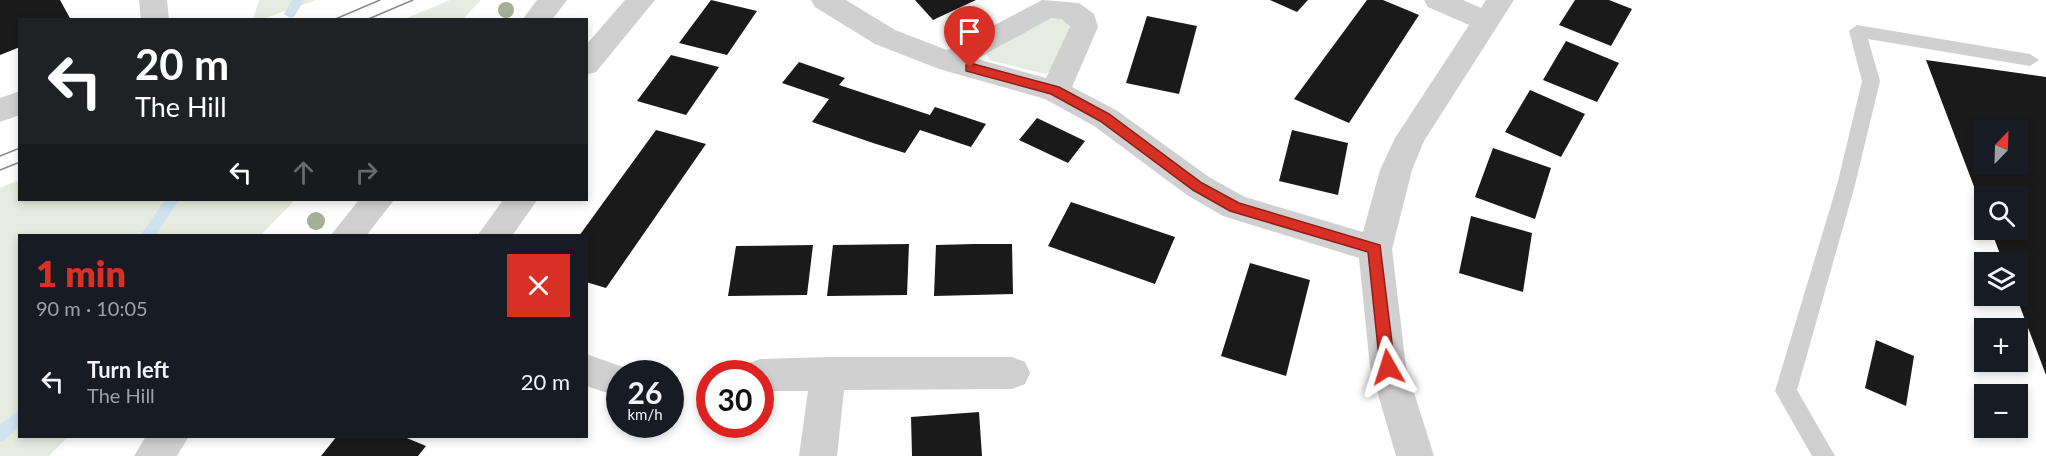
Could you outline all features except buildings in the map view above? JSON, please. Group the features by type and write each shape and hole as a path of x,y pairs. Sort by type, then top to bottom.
{"street":[{"path":"153,0 155,18"},
{"path":"538,18 553,0"},
{"path":"588,62 641,0"},
{"path":"825,0 885,37 949,62 1055,90 1105,118 1198,186 1235,207 1375,249"},
{"path":"1415,456 1388,367 1375,249 1396,170 1410,138 1493,10 1438,0"},
{"path":"949,62 1047,8 1061,8 1084,21 1084,27 1055,90"},
{"path":"0,111 18,103"},
{"path":"348,234 377,201"},
{"path":"495,234 520,201"},
{"path":"818,456 828,373"},
{"path":"774,375 1012,373"},
{"path":"153,456 168,438"}],"lane":[{"path":"1824,456 1786,391 1846,185 1871,81 1857,31 2031,60"}],"shaded area":[{"path":"259,0 316,0 266,18 253,18"},
{"path":"450,0 481,0 464,18 406,18"},
{"path":"1056,17 1064,19 1071,31 1051,70 1046,74 989,60 987,54 1048,19"},
{"path":"18,180 18,201 294,201 262,234 18,234 18,438 67,438 49,456 0,456 0,188"}],"waterway":[{"path":"290,14 298,0"},
{"path":"148,234 171,201"},
{"path":"0,435 18,418"}],"tram line":[{"path":"338,18 380,0"},
{"path":"371,18 413,0"},
{"path":"0,156 18,149"},
{"path":"0,170 18,163"}],"route":[{"path":"970,68 1055,90 1105,118 1198,186 1235,207 1375,249 1388,367"}]}
